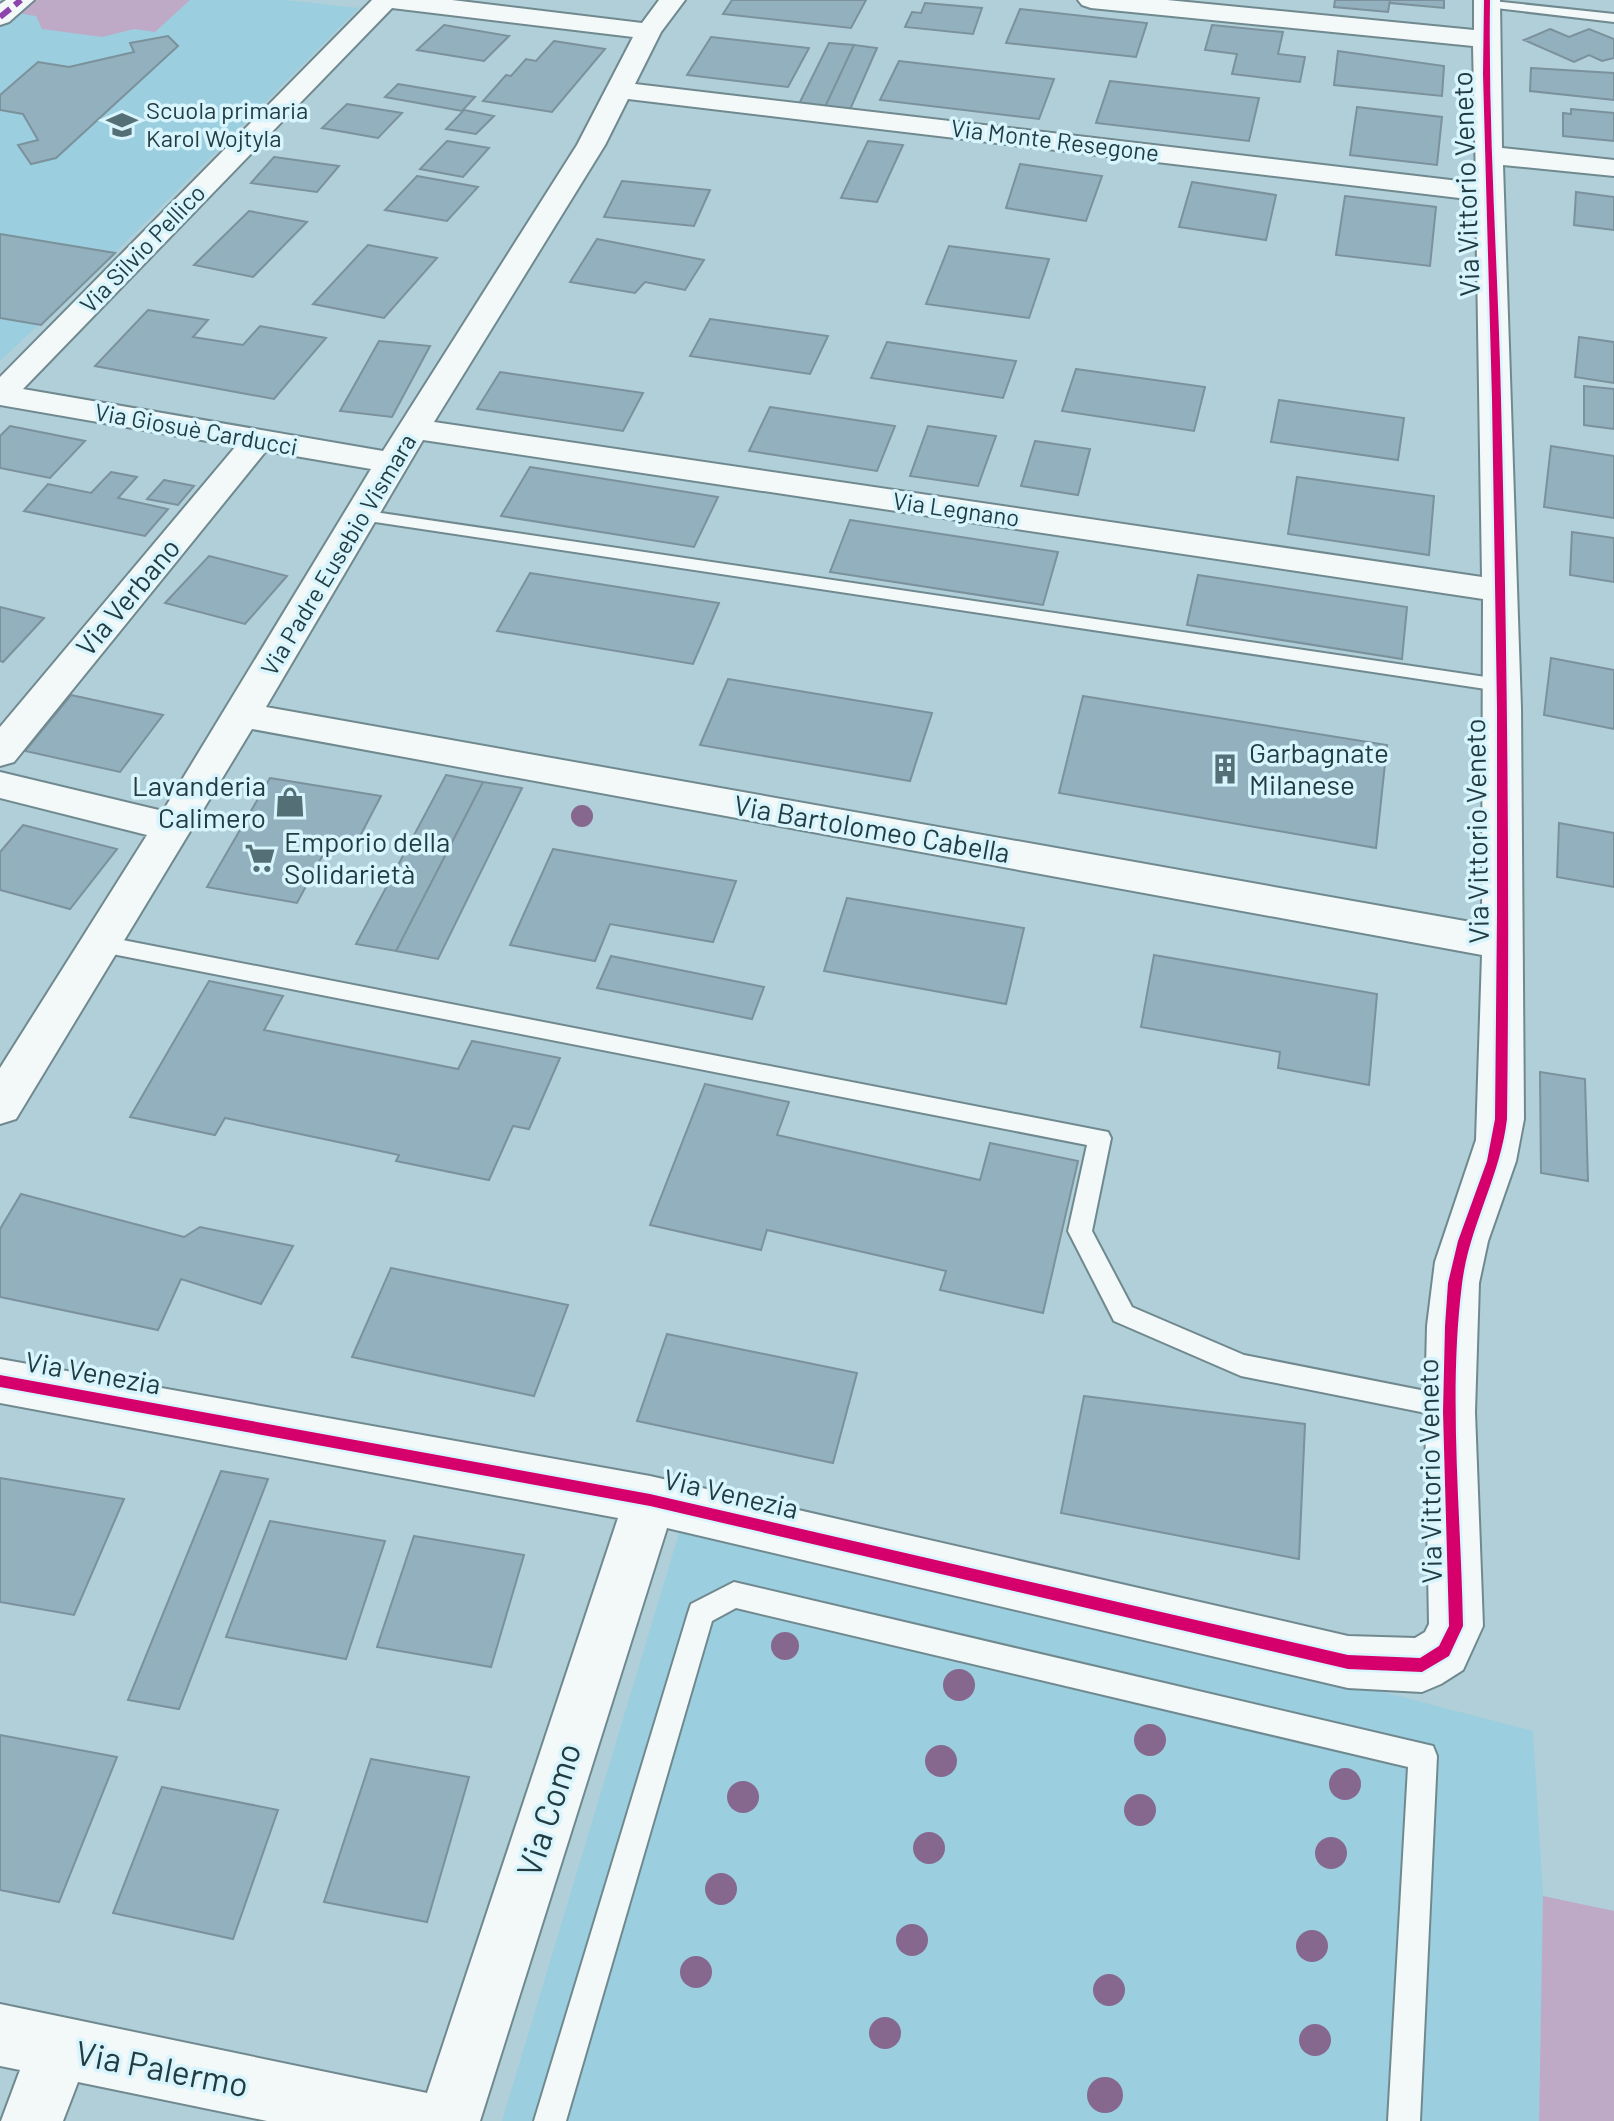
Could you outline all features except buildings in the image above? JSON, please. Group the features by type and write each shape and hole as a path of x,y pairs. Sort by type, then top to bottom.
{"street":[{"path":"0,17 21,0"},
{"path":"387,0 649,31"},
{"name":"Via Silvio Pellico","path":"0,395 387,0"},
{"name":"Via Padre Eusebio Vismara","path":"0,1106 242,715 392,463 591,145 649,31 672,0"},
{"path":"1091,0 1486,14"},
{"name":"Via Vittorio Veneto","path":"1444,1651 1456,1626 1451,1407 1455,1282 1464,1243 1499,1146 1503,943 1486,14"},
{"name":"Via Monte Resegone","path":"619,90 1490,174 1614,168"},
{"name":"Via Giosuè Carducci","path":"0,395 392,463"},
{"name":"Via Legnano","path":"415,429 1498,590"},
{"name":"Via Verbano","path":"0,753 257,441"},
{"name":"Via Bartolomeo Cabella","path":"242,715 1503,943"},
{"path":"0,785 173,827"},
{"name":"Via Venezia","path":"0,1381 650,1500 1348,1662 1422,1665 1444,1651"},
{"name":"Via Como","path":"449,2121 650,1500"},
{"name":"Via Palermo","path":"0,2035 419,2121"},
{"path":"32,2121 59,2049"}],"lane":[{"path":"1486,14 1614,18"},
{"path":"361,515 1499,685"},
{"path":"102,944 1100,1138 1080,1231 1123,1314 1241,1365 1451,1407"},
{"path":"550,2121 701,1613 734,1595 1423,1756 1404,2121"}],"shaded area":[{"name":"Scuola primaria Karol Wojtyla","path":"21,0 286,0 359,8 115,253 0,361 0,17"},
{"path":"33,0 190,0 155,32 134,29 102,37 42,29 36,16 17,13"},
{"path":"686,1510 1533,1731 1543,1896 1539,2121 502,2121"},
{"path":"1543,1896 1614,1911 1614,2121 1539,2121"}],"marked path":[{"path":"0,17 21,0"}],"cycle path":[{"path":"0,1381 650,1500 1348,1662 1422,1665 1444,1651 1456,1626 1450,1412 1455,1283 1465,1241 1494,1161 1501,1119 1502,708 1487,0"}],"place":[{"name":"Scuola primaria Karol Wojtyla","path":"122,125"},
{"name":"Garbagnate Milanese","path":"1225,769"},
{"name":"Lavanderia Calimero","path":"290,802"},
{"name":"Emporio della Solidarietà","path":"260,858"}]}
